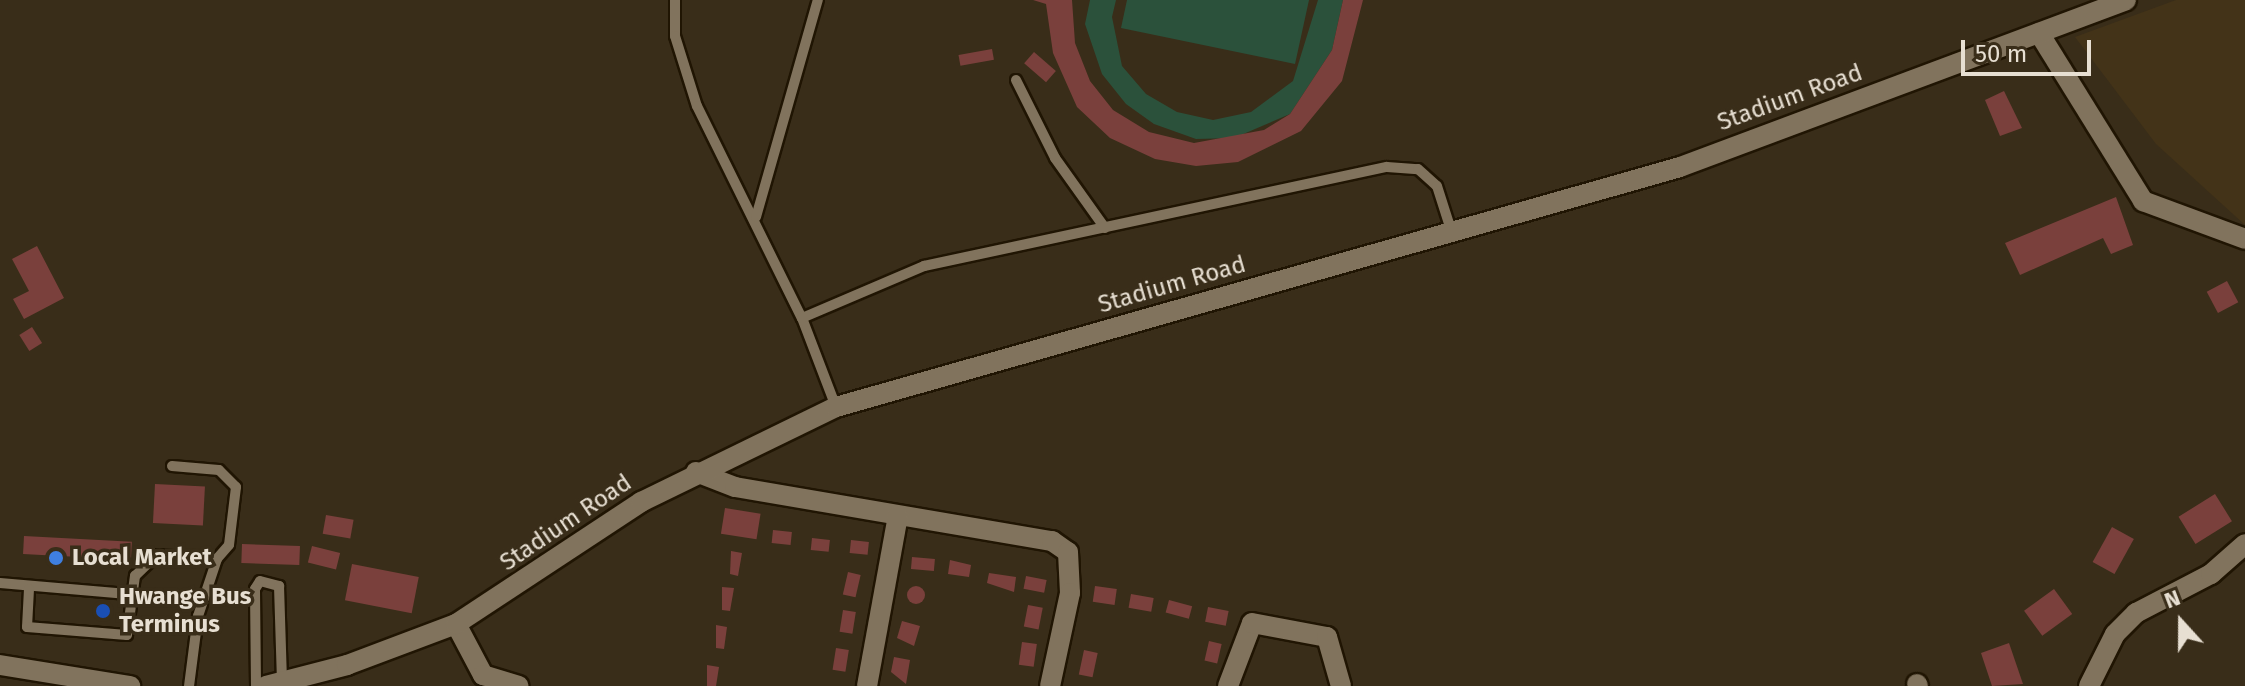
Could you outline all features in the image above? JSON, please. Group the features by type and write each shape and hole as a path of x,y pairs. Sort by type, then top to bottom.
{"street":[{"name":"Stadium Road","path":"274,685 456,624 696,472 836,407 1680,167 2126,0"},
{"path":"2039,33 2143,201 2245,239"},
{"path":"696,472 735,487 1052,541 1068,552 1070,593 1050,686"},
{"path":"867,686 898,516"},
{"path":"2089,686 2115,634 2136,613 2211,574 2245,544"},
{"path":"1228,686 1252,623 1327,637 1341,686"},
{"path":"456,624 481,681 518,686"},
{"path":"0,665 130,686"}],"lane":[{"path":"675,0 675,36 697,106 756,217 802,318 836,407"},
{"path":"756,217 818,0"},
{"path":"1016,80 1055,158 1105,228"},
{"path":"802,318 924,266 1387,167 1418,169 1437,186 1452,233"},
{"path":"172,466 219,470 236,487 229,545 217,559 198,616 189,686"},
{"path":"29,589 27,627 127,635 128,594 135,576 157,555 217,559"},
{"path":"256,686 255,589 260,581 279,586 274,685"},
{"path":"0,583 29,589 128,594"}],"shaded area":[{"path":"2176,0 2245,0 2245,225 2156,144 2075,37"}],"green space":[{"path":"1090,0 1116,0 1112,17 1122,66 1146,94 1177,112 1213,120 1251,112 1293,81 1318,0 1343,0 1332,50 1290,114 1234,138 1196,139 1154,124 1126,104 1102,74 1085,24"},
{"path":"1127,0 1309,0 1295,64 1121,28"}],"building":[{"path":"1033,0 1072,0 1075,43 1090,81 1113,110 1149,132 1194,143 1264,130 1290,114 1332,50 1343,0 1363,0 1342,81 1301,131 1238,162 1196,166 1155,159 1110,138 1077,107 1053,53 1046,4"},
{"path":"992,49 994,60 960,66 959,55"},
{"path":"1034,52 1056,71 1046,82 1024,63"},
{"path":"2004,91 2022,128 2000,136 1985,100"},
{"path":"2116,197 2133,245 2111,254 2103,238 2020,275 2005,243"},
{"path":"37,246 64,298 24,319 13,299 29,291 12,259"},
{"path":"2227,281 2238,302 2218,313 2207,292"},
{"path":"32,327 42,343 29,351 19,335"},
{"path":"155,484 205,487 203,526 153,523"},
{"path":"2215,494 2232,521 2195,544 2179,517"},
{"path":"725,508 761,514 756,539 721,534"},
{"path":"326,515 354,520 350,539 323,534"},
{"path":"2112,527 2134,539 2114,574 2093,562"},
{"path":"773,530 792,532 791,545 772,543"},
{"path":"24,536 132,542 131,560 23,554"},
{"path":"812,538 830,540 829,552 811,550"},
{"path":"851,540 869,542 868,555 850,553"},
{"path":"242,544 300,546 299,565 241,563"},
{"path":"312,546 340,553 336,570 308,562"},
{"path":"731,551 742,553 738,576 730,574"},
{"path":"912,557 935,559 934,571 911,569"},
{"path":"950,560 971,565 969,577 948,574"},
{"path":"352,564 419,577 412,613 345,600"},
{"path":"848,572 861,575 855,597 843,594"},
{"path":"989,573 1016,577 1014,592 987,583"},
{"path":"1026,576 1047,580 1044,593 1024,589"},
{"path":"916,586 925,595 916,604 907,595"},
{"path":"1095,586 1117,589 1115,605 1093,602"},
{"path":"722,587 734,588 730,611 722,610"},
{"path":"2054,589 2072,614 2042,636 2024,611"},
{"path":"1131,594 1154,598 1151,612 1129,608"},
{"path":"1169,600 1192,606 1189,619 1166,613"},
{"path":"1028,605 1043,608 1039,629 1024,627"},
{"path":"1208,607 1229,611 1226,626 1205,622"},
{"path":"843,610 856,612 852,634 840,632"},
{"path":"902,621 920,626 914,646 897,638"},
{"path":"716,625 727,627 724,649 716,648"},
{"path":"1209,641 1222,644 1217,663 1205,660"},
{"path":"1022,642 1037,644 1034,667 1019,665"},
{"path":"2009,643 2023,684 1992,686 1981,653"},
{"path":"836,648 849,650 845,672 833,670"},
{"path":"1084,650 1098,653 1092,677 1079,674"},
{"path":"894,657 910,660 906,684 891,672"},
{"path":"707,665 719,667 716,686 707,686"}],"place":[{"name":"Local Market","path":"56,558"},
{"name":"Hwange Bus Terminus","path":"103,611"}]}
